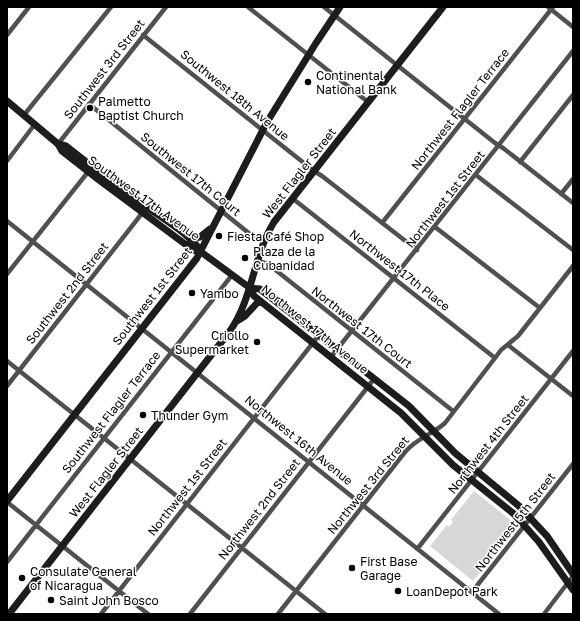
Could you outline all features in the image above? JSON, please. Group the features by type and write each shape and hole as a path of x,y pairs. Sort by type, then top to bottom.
{"main road":[{"name":"Southwest 1st Street","path":"7,501 201,252 262,130 308,55 340,7"},
{"name":"West Flagler Street","path":"9,614 237,321 246,303 257,260 274,222 443,7"},
{"name":"Southwest 17th Avenue","path":"7,101 58,144 62,151 88,172 190,239 197,244 201,252"},
{"name":"Southwest 17th Avenue","path":"58,144 66,146 193,250 201,252 250,288"},
{"path":"88,172 91,170 97,171"},
{"path":"190,239 200,237 213,226"},
{"name":"Northwest 17th Avenue","path":"250,288 254,296 261,302 406,417 442,455 503,505 539,542 571,587"},
{"name":"Northwest 17th Avenue","path":"250,288 260,289 409,406 455,453 532,517 547,536 573,575"},
{"path":"237,321 245,316 255,304 261,302"}],"street":[{"path":"7,36 30,7"},
{"name":"Southwest 3rd Street","path":"58,144 166,7"},
{"path":"248,7 368,102"},
{"path":"324,7 464,119 573,203"},
{"path":"24,115 109,8"},
{"path":"551,8 573,27"},
{"name":"Northwest Flagler Terrace","path":"382,223 551,8"},
{"name":"Southwest 18th Avenue","path":"143,35 416,250"},
{"name":"Northwest 1st Street","path":"331,358 573,51"},
{"path":"520,162 573,95"},
{"name":"Southwest 17th Court","path":"89,104 256,239 264,242"},
{"path":"7,161 35,124"},
{"path":"7,274 88,172"},
{"path":"476,175 573,250"},
{"path":"561,194 573,179"},
{"name":"Northwest 17th Place","path":"292,198 495,358"},
{"name":"Southwest 2nd Street","path":"7,386 144,209"},
{"name":"Northwest 16th Avenue","path":"7,221 499,614"},
{"path":"435,227 540,308"},
{"name":"Northwest 17th Court","path":"257,260 268,264 454,411"},
{"name":"Northwest 3rd Street","path":"278,614 409,448 424,436 445,423 495,358 518,336 573,266"},
{"name":"Southwest Flagler Terrace","path":"7,562 232,275"},
{"name":"Northwest 1st Street","path":"101,614 319,335"},
{"path":"508,344 573,396"},
{"name":"Northwest 4th Street","path":"418,548 573,351"},
{"path":"7,361 325,614"},
{"name":"Northwest 2nd Street","path":"190,614 374,378"},
{"name":"Northwest 5th Street","path":"472,592 573,464"},
{"path":"7,501 148,614"},
{"path":"544,614 571,587 573,575"}],"shaded area":[{"path":"474,491 518,526 473,581 430,546 447,525 449,527 453,522 451,520"}],"place":[{"name":"Continental National Bank","path":"308,82"},
{"name":"Palmetto Baptist Church","path":"90,108"},
{"name":"Fiesta Café Shop","path":"219,236"},
{"name":"Plaza de la Cubanidad","path":"245,258"},
{"name":"Yambo","path":"192,293"},
{"name":"Criollo Supermarket","path":"257,342"},
{"name":"Thunder Gym","path":"143,415"},
{"name":"First Base Garage","path":"352,568"},
{"name":"Consulate General of Nicaragua","path":"22,578"},
{"name":"LoanDepot Park","path":"398,591"},
{"name":"Saint John Bosco","path":"51,600"}]}
